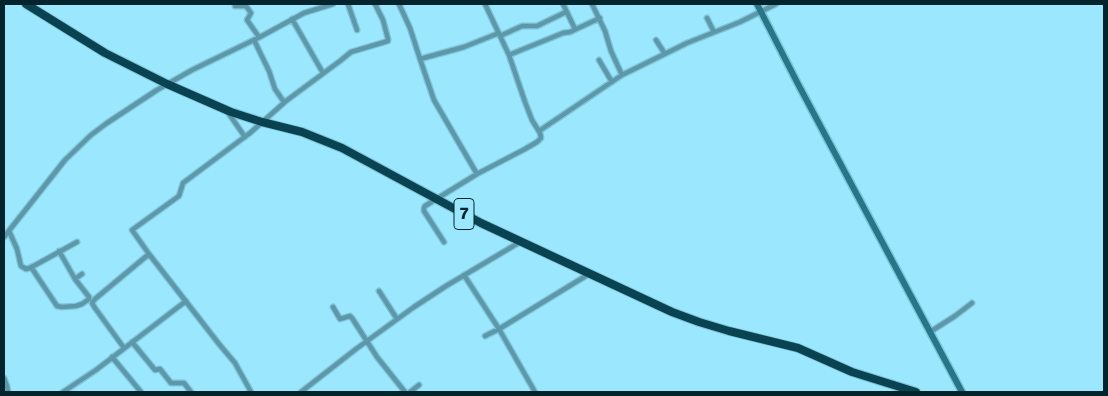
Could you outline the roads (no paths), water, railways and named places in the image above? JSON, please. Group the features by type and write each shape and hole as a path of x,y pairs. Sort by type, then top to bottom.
{"highway":[{"name":"7","path":"26,4 105,53 167,84 226,110 262,122 302,132 342,148 481,223 652,302 699,322 729,332 798,348 852,372 916,392"}],"street":[{"path":"4,237 65,160 76,148 107,123 167,84 304,13 319,6 333,4"},
{"path":"348,4 357,30"},
{"path":"251,392 236,365 132,230 177,198 183,183 245,136 284,102 351,52 388,42 383,20 375,4"},
{"path":"399,4 410,28 434,100 477,174"},
{"path":"444,242 424,209 425,206 477,174 538,142 542,136 532,120 509,55 485,4"},
{"path":"563,4 575,29"},
{"path":"592,4 600,18 622,75"},
{"path":"757,4 962,392"},
{"path":"539,131 622,75 776,4"},
{"path":"235,6 246,5 251,12 247,20 256,38 275,89 284,102"},
{"path":"420,59 464,47 522,26 537,26 566,12"},
{"path":"509,55 562,33 570,32 600,18"},
{"path":"707,18 714,32"},
{"path":"292,19 323,73"},
{"path":"656,40 665,54"},
{"path":"599,60 612,82"},
{"path":"226,110 245,136"},
{"path":"9,231 22,266 26,269 77,242"},
{"path":"301,392 367,341 446,286 520,242"},
{"path":"59,251 75,279 92,299 93,305 124,348"},
{"path":"31,267 58,307 79,305 92,299 149,254"},
{"path":"485,336 591,273"},
{"path":"75,279 82,274"},
{"path":"464,275 499,329 535,392"},
{"path":"379,291 398,319"},
{"path":"63,392 96,370 186,302"},
{"path":"930,332 972,303"},
{"path":"333,307 340,319 351,316 384,367 405,392"},
{"path":"132,342 155,370 160,369 171,383 183,383 191,392"},
{"path":"112,357 141,392"},
{"path":"4,378 8,392"},
{"path":"410,392 419,385"},
{"path":"308,386 311,392"}]}
